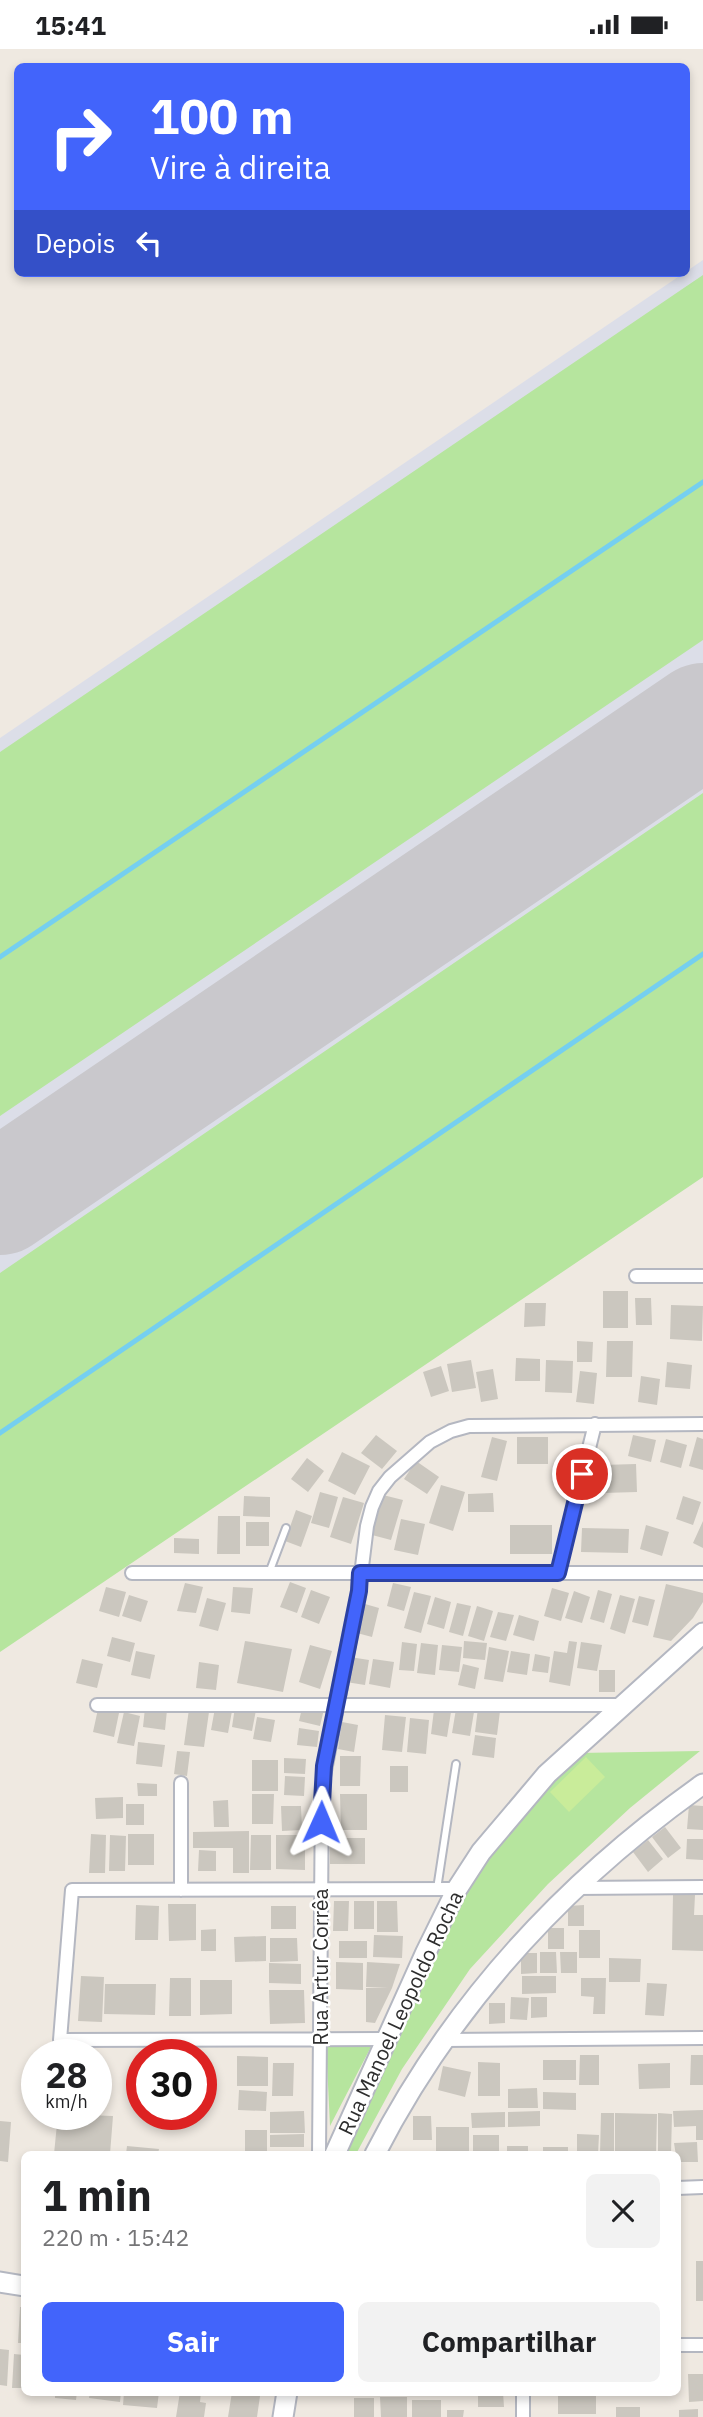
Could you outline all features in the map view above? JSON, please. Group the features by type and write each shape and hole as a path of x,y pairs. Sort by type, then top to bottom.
{"main road":[{"name":"Rua Manoel Leopoldo Rocha","path":"336,2151 457,1889 495,1833 547,1774 703,1633"},
{"path":"377,2151 443,2040 514,1949 574,1888 621,1846 703,1784"},
{"path":"0,2282 21,2286"},
{"path":"283,2417 286,2396"}],"street":[{"path":"636,1276 703,1276"},
{"path":"558,1573 595,1424"},
{"name":"Rua Artur Corrêa","path":"319,2151 322,1787 359,1591 367,1526 379,1491 390,1477 430,1442 451,1431 469,1426 703,1424"},
{"path":"132,1573 703,1573"},
{"path":"97,1705 624,1705"},
{"path":"181,1783 181,1890"},
{"path":"574,1888 703,1887"},
{"path":"386,2039 60,2040 72,1891 457,1889"},
{"path":"443,2040 703,2038"},
{"path":"681,2188 703,2187"},
{"path":"681,2345 703,2345"},
{"path":"523,2396 523,2417"}],"lane":[{"path":"269,1573 286,1528"},
{"path":"437,1889 456,1764"}],"shaded area":[{"path":"703,260 703,1175 0,1649 0,738 678,277 690,277 690,269"}],"green space":[{"path":"703,275 703,640 0,1116 0,752"},
{"path":"703,793 703,1177 0,1652 0,1273"},
{"path":"700,1751 630,1808 548,1884 470,1969 402,2069 358,2151 344,2151 427,1967 467,1893 492,1852 577,1753"},
{"path":"586,1757 605,1777 569,1812 550,1792"},
{"path":"326,2043 373,2043 330,2126"}],"building":[{"path":"603,1291 628,1291 628,1328 603,1328"},
{"path":"635,1298 651,1298 652,1325 636,1325"},
{"path":"525,1303 546,1303 545,1326 524,1327"},
{"path":"671,1305 703,1306 702,1341 670,1339"},
{"path":"577,1341 593,1342 592,1362 577,1362"},
{"path":"607,1341 633,1341 632,1377 606,1377"},
{"path":"516,1358 540,1359 540,1381 515,1381"},
{"path":"471,1360 476,1388 452,1392 447,1364"},
{"path":"546,1360 573,1361 572,1393 545,1392"},
{"path":"667,1362 692,1365 690,1389 665,1387"},
{"path":"441,1366 449,1391 431,1397 423,1372"},
{"path":"493,1369 498,1399 481,1402 476,1372"},
{"path":"580,1371 597,1373 594,1404 576,1402"},
{"path":"641,1376 660,1379 657,1405 638,1402"},
{"path":"376,1435 397,1451 382,1469 361,1453"},
{"path":"633,1435 656,1440 651,1462 628,1456"},
{"path":"492,1437 507,1441 497,1481 481,1477"},
{"path":"517,1437 548,1437 548,1464 517,1464"},
{"path":"697,1437 703,1439 703,1470 689,1466"},
{"path":"666,1439 687,1445 681,1468 660,1462"},
{"path":"342,1452 370,1466 355,1495 328,1481"},
{"path":"307,1458 324,1471 308,1492 291,1479"},
{"path":"416,1461 439,1477 427,1494 404,1479"},
{"path":"636,1464 637,1492 603,1493 602,1465"},
{"path":"441,1485 465,1492 453,1531 429,1523"},
{"path":"320,1492 338,1497 329,1528 311,1523"},
{"path":"493,1493 494,1512 468,1512 468,1494"},
{"path":"383,1495 403,1500 391,1540 372,1535"},
{"path":"244,1496 270,1497 270,1517 243,1516"},
{"path":"683,1496 701,1502 693,1525 676,1519"},
{"path":"343,1497 364,1503 351,1544 330,1537"},
{"path":"296,1510 312,1516 301,1547 285,1541"},
{"path":"218,1516 240,1516 240,1554 217,1554"},
{"path":"401,1519 425,1524 418,1555 394,1550"},
{"path":"703,1521 703,1548 693,1543"},
{"path":"246,1522 269,1522 269,1546 246,1546"},
{"path":"510,1525 552,1525 552,1554 510,1554"},
{"path":"646,1525 669,1532 662,1556 640,1549"},
{"path":"582,1528 629,1529 628,1553 581,1552"},
{"path":"174,1538 199,1539 199,1554 174,1553"},
{"path":"290,1582 306,1588 297,1613 280,1607"},
{"path":"185,1583 203,1587 196,1613 177,1611"},
{"path":"393,1583 411,1587 404,1611 387,1606"},
{"path":"666,1584 703,1593 703,1602 693,1618 671,1641 653,1637"},
{"path":"106,1587 126,1592 119,1617 99,1611"},
{"path":"233,1587 253,1588 250,1614 231,1612"},
{"path":"552,1588 569,1593 561,1621 544,1616"},
{"path":"311,1590 330,1597 319,1624 301,1617"},
{"path":"598,1590 612,1594 604,1623 590,1619"},
{"path":"574,1591 590,1597 582,1623 565,1618"},
{"path":"414,1592 431,1596 421,1633 404,1628"},
{"path":"129,1595 148,1601 141,1622 122,1616"},
{"path":"620,1595 635,1599 625,1634 610,1629"},
{"path":"639,1596 655,1600 648,1626 632,1622"},
{"path":"435,1597 451,1602 444,1629 427,1624"},
{"path":"207,1598 226,1603 218,1631 199,1626"},
{"path":"457,1603 471,1606 463,1636 449,1632"},
{"path":"365,1604 379,1608 372,1637 357,1633"},
{"path":"477,1606 493,1611 484,1641 468,1636"},
{"path":"498,1612 514,1615 506,1641 490,1637"},
{"path":"519,1615 539,1621 534,1641 513,1635"},
{"path":"112,1637 135,1643 130,1662 107,1656"},
{"path":"245,1641 292,1649 283,1692 237,1683"},
{"path":"464,1641 487,1643 485,1660 463,1658"},
{"path":"569,1641 577,1642 570,1686 549,1682 554,1651 567,1653"},
{"path":"402,1642 417,1644 414,1671 399,1670"},
{"path":"581,1642 602,1645 597,1671 577,1668"},
{"path":"421,1643 438,1645 435,1675 417,1673"},
{"path":"310,1645 332,1651 320,1689 299,1682"},
{"path":"442,1645 462,1647 459,1672 439,1670"},
{"path":"489,1647 509,1651 503,1682 484,1679"},
{"path":"136,1651 155,1655 150,1679 131,1675"},
{"path":"511,1651 530,1654 527,1675 507,1672"},
{"path":"535,1654 550,1657 548,1673 532,1671"},
{"path":"350,1657 369,1660 365,1685 346,1682"},
{"path":"82,1659 103,1664 97,1688 76,1683"},
{"path":"373,1659 394,1662 390,1688 369,1684"},
{"path":"199,1662 219,1665 216,1690 196,1688"},
{"path":"463,1664 479,1668 475,1689 458,1685"},
{"path":"599,1670 615,1670 615,1692 599,1692"},
{"path":"303,1704 324,1709 320,1726 299,1721"},
{"path":"235,1707 256,1710 252,1731 232,1727"},
{"path":"145,1708 167,1710 165,1730 143,1727"},
{"path":"215,1708 232,1711 228,1733 211,1730"},
{"path":"478,1708 500,1711 497,1735 475,1732"},
{"path":"98,1709 119,1713 114,1737 93,1732"},
{"path":"189,1709 209,1712 204,1747 184,1745"},
{"path":"456,1709 474,1712 470,1736 452,1733"},
{"path":"434,1710 451,1712 447,1737 431,1734"},
{"path":"124,1712 140,1716 134,1746 117,1743"},
{"path":"385,1715 406,1717 402,1752 382,1750"},
{"path":"257,1717 275,1720 271,1742 253,1739"},
{"path":"410,1718 429,1720 426,1754 407,1752"},
{"path":"342,1722 358,1725 354,1752 338,1749"},
{"path":"299,1728 319,1731 317,1747 297,1745"},
{"path":"475,1735 496,1738 494,1758 472,1755"},
{"path":"138,1742 165,1745 162,1767 136,1764"},
{"path":"177,1751 190,1752 187,1776 174,1774"},
{"path":"340,1756 361,1756 360,1786 340,1786"},
{"path":"284,1758 306,1759 305,1774 284,1773"},
{"path":"252,1760 278,1760 278,1791 252,1791"},
{"path":"390,1766 408,1766 408,1792 390,1792"},
{"path":"285,1776 305,1777 304,1796 284,1795"},
{"path":"137,1783 157,1784 157,1796 138,1796"},
{"path":"252,1794 274,1794 273,1824 252,1824"},
{"path":"340,1794 367,1794 367,1830 341,1830"},
{"path":"123,1797 123,1818 96,1819 95,1798"},
{"path":"228,1800 229,1827 214,1827 213,1801"},
{"path":"126,1804 144,1804 144,1825 126,1825"},
{"path":"689,1805 703,1806 703,1830 687,1829"},
{"path":"281,1806 301,1806 302,1830 282,1831"},
{"path":"665,1827 681,1848 668,1858 652,1837"},
{"path":"249,1831 249,1873 233,1873 233,1848 193,1848 193,1832"},
{"path":"91,1834 106,1835 105,1873 89,1873"},
{"path":"128,1834 154,1834 154,1865 128,1865"},
{"path":"110,1835 126,1836 125,1871 109,1871"},
{"path":"251,1835 271,1835 271,1870 250,1870"},
{"path":"276,1835 305,1835 305,1870 276,1869"},
{"path":"330,1838 365,1838 365,1864 330,1864"},
{"path":"687,1839 703,1839 703,1860 686,1859"},
{"path":"648,1840 663,1859 648,1872 633,1852"},
{"path":"199,1850 216,1851 216,1871 198,1871"},
{"path":"673,1895 695,1895 694,1915 703,1915 703,1951 672,1950"},
{"path":"334,1901 349,1901 348,1931 333,1931"},
{"path":"354,1901 374,1901 374,1929 354,1929"},
{"path":"377,1901 397,1901 398,1932 377,1932"},
{"path":"168,1904 196,1904 196,1940 169,1941"},
{"path":"136,1905 159,1906 158,1940 135,1940"},
{"path":"584,1905 584,1926 568,1926 568,1906"},
{"path":"271,1906 296,1906 296,1929 271,1929"},
{"path":"548,1928 564,1928 564,1949 548,1949"},
{"path":"216,1929 216,1951 201,1951 201,1930"},
{"path":"579,1930 600,1930 600,1958 579,1958"},
{"path":"374,1935 403,1936 402,1958 373,1957"},
{"path":"266,1936 266,1961 235,1962 234,1937"},
{"path":"270,1938 297,1938 298,1961 270,1962"},
{"path":"339,1941 367,1941 367,1958 339,1958"},
{"path":"540,1952 556,1952 557,1973 540,1973"},
{"path":"560,1952 577,1952 577,1973 561,1973"},
{"path":"521,1953 537,1953 537,1973 521,1974"},
{"path":"609,1958 641,1959 640,1982 609,1982"},
{"path":"336,1962 363,1963 363,1990 336,1989"},
{"path":"367,1962 400,1964 375,2023 366,2022 366,1988 388,1988 366,1987"},
{"path":"269,1963 301,1964 301,1984 269,1983"},
{"path":"81,1976 104,1977 102,2022 78,2021"},
{"path":"522,1976 556,1976 556,1993 522,1994"},
{"path":"170,1978 191,1978 191,2016 169,2016"},
{"path":"581,1978 606,1978 605,2014 593,2014 594,1997 581,1996"},
{"path":"200,1980 232,1980 232,2014 200,2015"},
{"path":"647,1983 667,1984 664,2016 645,2015"},
{"path":"105,1984 156,1984 155,2015 104,2014"},
{"path":"269,1990 304,1990 305,2023 270,2024"},
{"path":"511,1997 529,1998 527,2020 510,2019"},
{"path":"531,1997 547,1997 547,2017 531,2018"},
{"path":"489,2003 505,2003 505,2023 489,2024"},
{"path":"580,2055 599,2055 599,2085 579,2085"},
{"path":"691,2055 703,2055 703,2085 690,2085"},
{"path":"237,2056 268,2057 268,2086 237,2086"},
{"path":"543,2060 576,2060 576,2080 543,2080"},
{"path":"478,2062 500,2063 500,2096 478,2096"},
{"path":"273,2063 294,2063 293,2096 272,2096"},
{"path":"670,2063 670,2088 639,2089 638,2064"},
{"path":"443,2066 471,2072 465,2097 438,2090"},
{"path":"537,2088 538,2108 508,2108 508,2089"},
{"path":"239,2090 267,2092 266,2111 238,2110"},
{"path":"543,2092 576,2093 576,2110 543,2109"},
{"path":"703,2110 703,2140 696,2140 696,2126 674,2127 673,2111"},
{"path":"304,2111 305,2133 270,2133 270,2112"},
{"path":"540,2111 540,2126 508,2127 508,2112"},
{"path":"505,2112 505,2127 472,2128 471,2113"},
{"path":"601,2113 614,2113 614,2151 600,2151"},
{"path":"615,2113 657,2114 656,2151 615,2151"},
{"path":"658,2113 672,2114 671,2151 658,2151"},
{"path":"413,2116 431,2116 432,2140 413,2140"},
{"path":"0,2121 11,2122 8,2162 0,2161"},
{"path":"436,2127 469,2127 469,2151 436,2151"},
{"path":"56,2130 112,2130 110,2151 54,2151"},
{"path":"245,2130 267,2130 267,2151 245,2151"},
{"path":"304,2134 304,2147 270,2147 270,2135"},
{"path":"577,2134 599,2135 598,2151 577,2151"},
{"path":"473,2135 499,2135 499,2151 473,2151"},
{"path":"697,2142 698,2162 681,2162 681,2151 675,2151 674,2143"},
{"path":"127,2146 159,2149 159,2151 126,2151"},
{"path":"507,2146 528,2146 528,2151 507,2151"},
{"path":"543,2147 568,2147 568,2151 543,2151"},
{"path":"696,2261 703,2261 703,2301 696,2301"},
{"path":"20,2307 21,2307 21,2343 18,2343"},
{"path":"0,2349 9,2350 7,2386 0,2385"},
{"path":"14,2354 21,2355 21,2388 12,2388"},
{"path":"688,2374 703,2374 703,2401 689,2402"},
{"path":"55,2396 76,2396 76,2400"},
{"path":"89,2396 121,2396 120,2402"},
{"path":"124,2396 158,2396 157,2408 123,2405"},
{"path":"179,2396 201,2396 200,2402 206,2403 204,2417 176,2417"},
{"path":"231,2396 260,2396 257,2417 228,2417"},
{"path":"478,2396 503,2396 504,2407 478,2407"},
{"path":"558,2396 596,2396 596,2414 558,2414"},
{"path":"380,2397 407,2397 407,2417 381,2417"},
{"path":"354,2398 374,2398 374,2417 354,2417"},
{"path":"412,2400 441,2400 441,2417 412,2417"},
{"path":"616,2407 640,2407 640,2417 616,2417"},
{"path":"698,2409 698,2417 679,2417 679,2410"},
{"path":"447,2410 464,2410 463,2417 447,2417"}],"waterway":[{"path":"0,957 703,482"},
{"path":"0,1433 703,954"}],"runway":[{"path":"0,1198 703,720"}],"route":[{"path":"321,1822 324,1766 359,1591 360,1573 558,1573 582,1474"}]}
